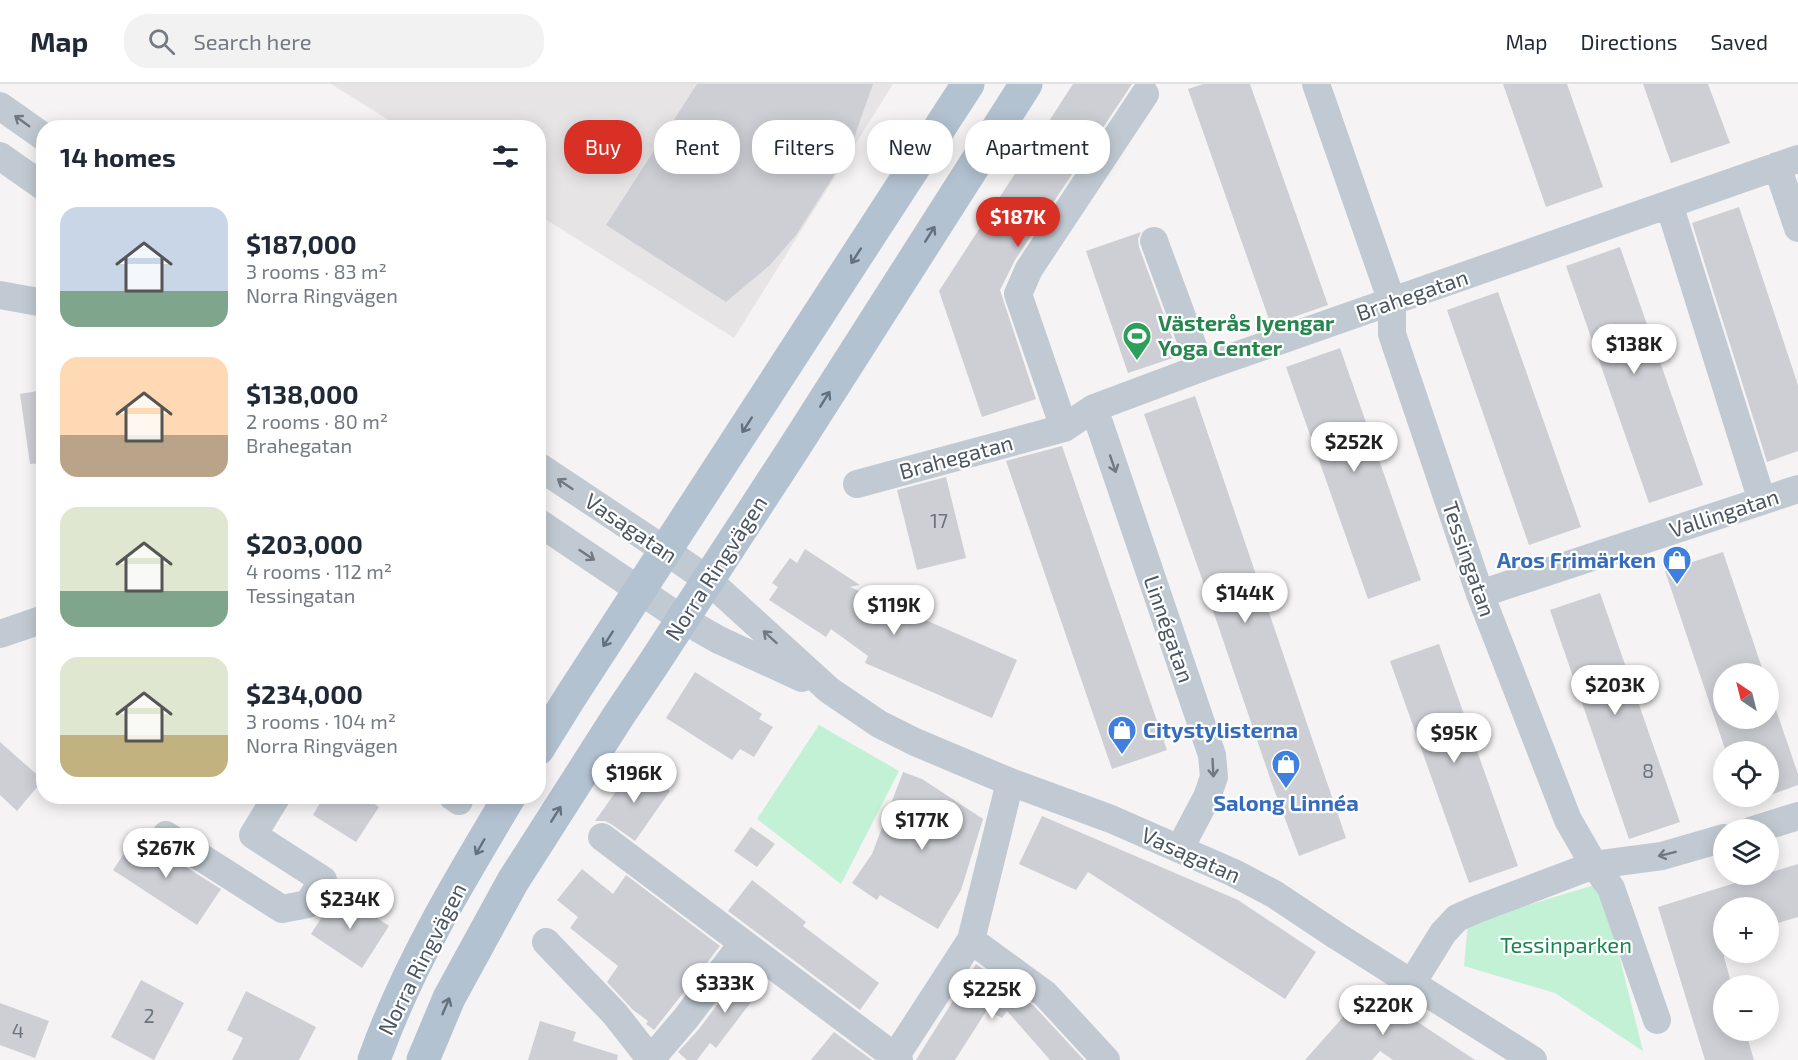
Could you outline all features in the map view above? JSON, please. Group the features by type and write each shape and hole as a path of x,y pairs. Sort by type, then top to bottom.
{"main road":[{"path":"546,736 968,84"},
{"name":"Norra Ringvägen","path":"423,1060 449,998 513,881 1026,84"},
{"name":"Norra Ringvägen","path":"374,1060 405,982 505,804"}],"street":[{"name":"Tessingatan","path":"1316,84 1392,302 1392,334 1480,594 1568,820 1594,865 1611,888 1657,1020"},
{"path":"1064,429 1018,294 1029,269 1145,94"},
{"path":"0,106 36,131"},
{"path":"0,156 36,181"},
{"name":"Brahegatan","path":"856,484 1064,429 1094,408 1201,368 1788,162"},
{"path":"1788,162 1798,228"},
{"path":"1669,204 1762,501"},
{"path":"1154,241 1201,368"},
{"path":"0,295 36,302"},
{"name":"Linnégatan","path":"1094,408 1212,755 1214,777 1207,797 1180,848"},
{"name":"Vasagatan","path":"546,471 708,580 829,690 879,724 906,738 1010,782 1111,819 1234,873 1274,894 1533,1060"},
{"name":"Vallingatan","path":"1480,594 1798,489"},
{"name":"Vasagatan","path":"546,527 682,619 719,640 829,690"},
{"path":"0,634 36,622"},
{"path":"602,837 897,1058 971,940 1010,782"},
{"path":"166,834 282,909 308,904 323,880 253,835 272,804"},
{"path":"1779,822 1798,816"},
{"path":"1412,983 1443,933 1457,918 1524,890 1594,865 1662,856 1713,841"},
{"path":"971,940 1046,994 1106,1060"},
{"path":"546,942 615,1014 651,1060 743,943"}],"shaded area":[{"path":"331,84 893,84 870,120 867,120 867,126 855,145 855,120 752,120 752,174 837,174 734,338 546,219 546,120 389,120"}],"green space":[{"path":"819,725 899,771 841,884 757,819"},
{"name":"Tessinparken","path":"1601,883 1643,1051 1555,993 1464,966 1468,923"}],"building":[{"path":"697,84 873,84 855,135 855,120 752,120 752,174 835,174 796,235 770,265 726,302 606,225 639,174 642,174 642,169 654,151 654,174 740,174 740,120 674,120"},
{"path":"1073,84 1132,84 1108,120 1050,120"},
{"path":"1203,84 1250,84 1328,305 1271,325 1188,89"},
{"path":"1503,84 1567,84 1603,187 1546,207"},
{"path":"1643,84 1708,84 1730,143 1671,163"},
{"path":"1015,174 1072,174 1015,260 1000,290 1036,399 982,417 939,291"},
{"path":"1739,207 1798,385 1798,451 1767,462 1692,223"},
{"path":"1141,232 1138,239 1139,247 1179,356 1128,373 1086,251"},
{"path":"1620,247 1703,485 1649,503 1566,266"},
{"path":"1498,292 1581,527 1529,545 1447,310"},
{"path":"1340,348 1421,580 1368,599 1286,367"},
{"path":"36,391 36,464 30,464 20,394"},
{"path":"1195,396 1346,838 1299,856 1144,414"},
{"path":"1062,446 1167,750 1112,769 1006,461"},
{"path":"946,477 966,558 917,570 897,490"},
{"path":"805,549 860,585 850,587 1017,660 992,718 865,663 868,656 831,629 826,637 769,600 778,587 772,583 790,558 797,563"},
{"path":"1723,552 1760,663 1713,663 1713,713 1665,571"},
{"path":"1600,593 1680,822 1629,839 1550,610"},
{"path":"1439,644 1518,866 1469,883 1390,661"},
{"path":"695,672 762,714 759,719 773,727 754,757 740,749 732,760 666,718"},
{"path":"1779,718 1798,774 1798,785 1779,792 1779,741 1722,741 1718,729 1779,729"},
{"path":"0,742 36,774 36,788 17,811 0,795"},
{"path":"634,766 670,791 635,841 605,821 595,821"},
{"path":"903,772 922,779 983,819 961,890 938,929 880,895 877,900 852,883 872,854"},
{"path":"319,804 374,804 379,807 356,842 313,815"},
{"path":"1042,816 1238,900 1316,952 1285,999 1088,872 1076,890 1019,864"},
{"path":"751,827 775,844 757,867 734,851"},
{"path":"141,828 150,834 151,842 157,849 221,889 197,925 113,870"},
{"path":"1798,864 1798,917 1779,923 1779,897 1713,897 1713,963 1726,963 1729,975 1713,975 1713,1041 1748,1041 1754,1060 1705,1060 1658,907 1729,885 1779,885 1779,870"},
{"path":"582,869 613,894 626,875 720,946 654,1030 646,1024 648,1021 633,1010 607,982 618,966 570,928 578,917 557,900"},
{"path":"752,880 806,922 803,926 879,983 860,1010 728,911"},
{"path":"338,892 389,926 362,968 311,934"},
{"path":"976,964 1034,1006 1084,1060 1050,1060 1007,1011 1002,1018 987,1010 955,1060 916,1060"},
{"path":"746,966 767,981 716,1048 710,1043 697,1060 687,1060 678,1052 699,1029"},
{"path":"141,980 184,1003 154,1060 111,1037"},
{"path":"1368,989 1475,1060 1393,1060 1380,1051 1372,1060 1305,1060"},
{"path":"246,991 316,1027 299,1060 232,1060 243,1038 227,1030"},
{"path":"0,1003 49,1021 35,1058 0,1045"},
{"path":"540,1021 576,1032 573,1041 618,1055 617,1060 528,1060"},
{"path":"834,1032 872,1060 811,1060"}],"place":[{"name":"Västerås Iyengar Yoga Center","path":"1137,362"},
{"name":"Aros Frimärken","path":"1677,586"},
{"name":"Citystylisterna","path":"1122,756"},
{"name":"Salong Linnéa","path":"1286,790"}]}
